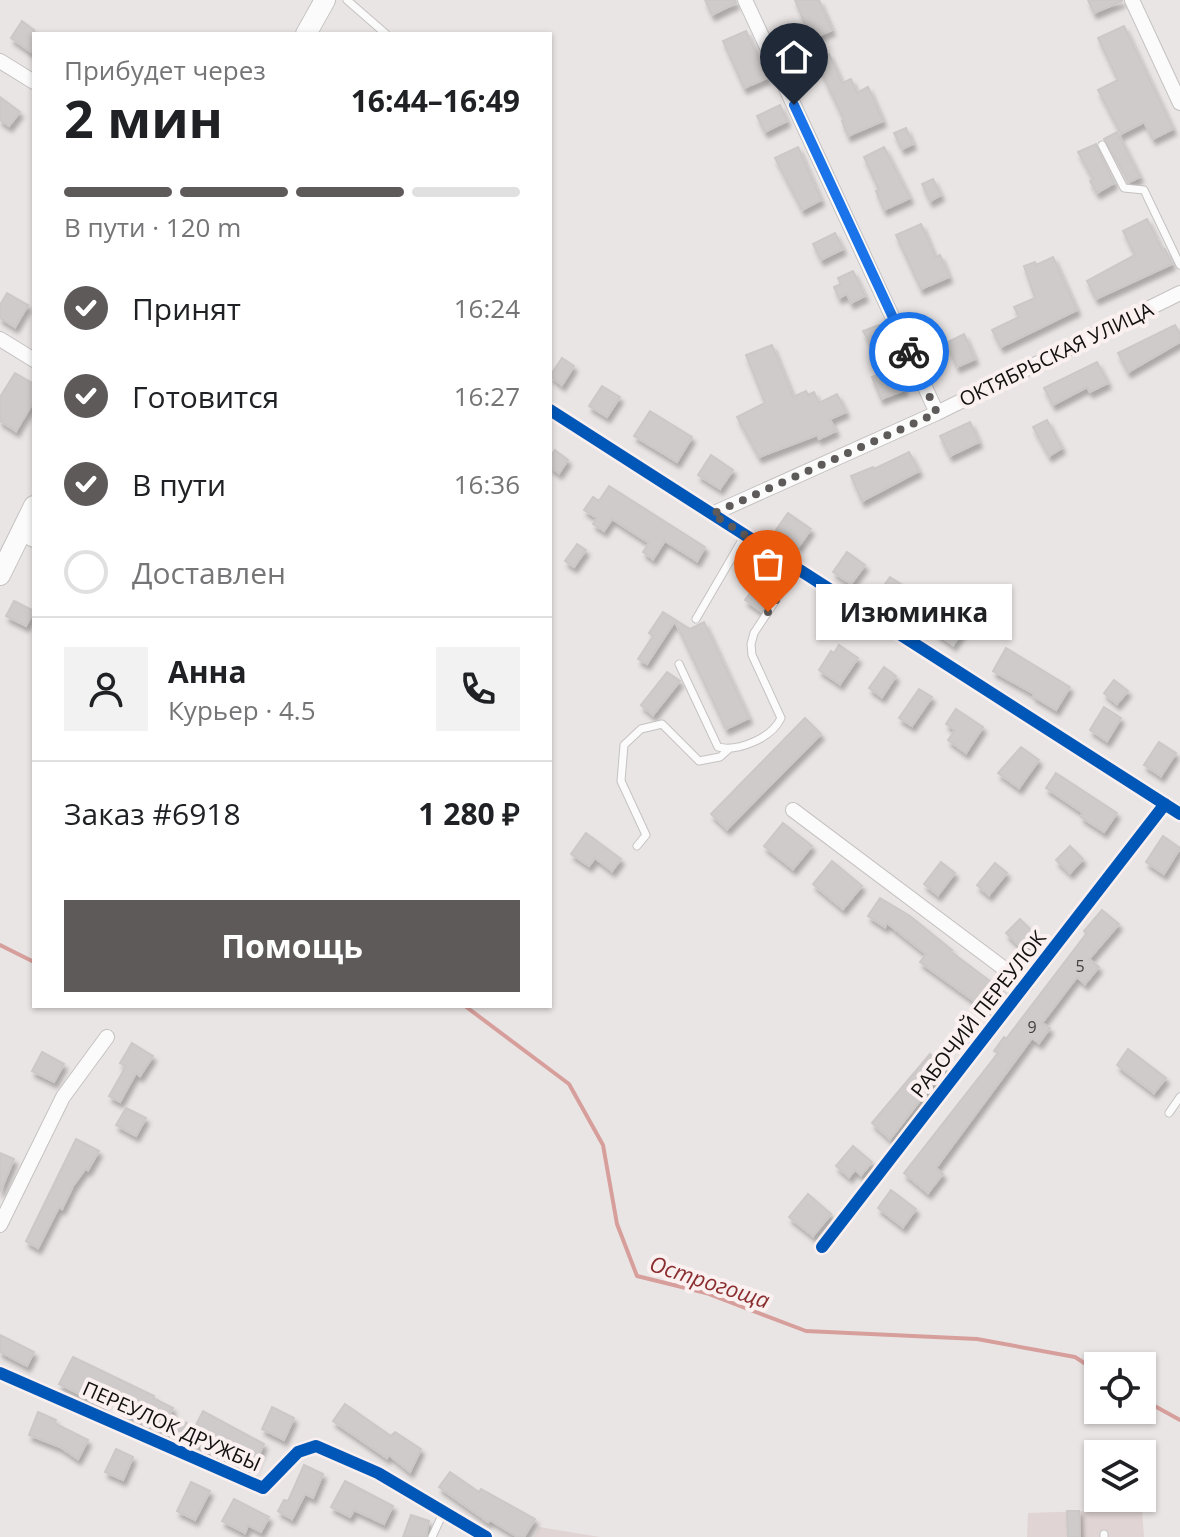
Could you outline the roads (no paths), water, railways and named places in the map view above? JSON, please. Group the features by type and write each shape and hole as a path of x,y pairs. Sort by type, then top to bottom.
{"main road":[{"path":"307,32 325,0"},
{"path":"0,575 27,536 32,515"}],"street":[{"path":"745,0 937,413"},
{"path":"1132,0 1180,103"},
{"path":"0,61 32,81"},
{"name":"ОКТЯБРЬСКАЯ УЛИЦА","path":"712,514 937,413 1180,293"},
{"path":"0,339 32,359"},
{"path":"552,411 1180,814"},
{"name":"РАБОЧИЙ ПЕРЕУЛОК","path":"822,1247 1165,804"},
{"name":"РАБОЧИЙ ПЕРЕУЛОК","path":"793,810 1026,985"},
{"path":"0,1225 63,1097 107,1037"},
{"name":"ПЕРЕУЛОК ДРУЖБЫ","path":"0,1373 263,1488 298,1452 316,1446 378,1473 486,1537"}],"lane":[{"path":"347,0 384,32"},
{"path":"1102,145 1124,188 1144,190 1180,265"},
{"path":"696,619 745,535"},
{"path":"637,846 646,835 621,781 624,745 641,729 662,724 699,761 720,757 729,749 776,728 781,718 752,655 751,644 754,633 797,568"},
{"path":"679,664 718,747 729,749"},
{"path":"1169,1113 1180,1097"},
{"path":"432,1537 443,1513"}],"waterway":[{"name":"Острогоща","path":"0,945 32,961"},
{"name":"Острогоща","path":"468,1008 569,1084 603,1145 617,1224 637,1276 706,1293 806,1331 977,1339 1075,1357 1084,1363"},
{"name":"Острогоща","path":"1156,1407 1180,1420"}],"place":[{"name":"Изюминка","path":"768,612"}]}
